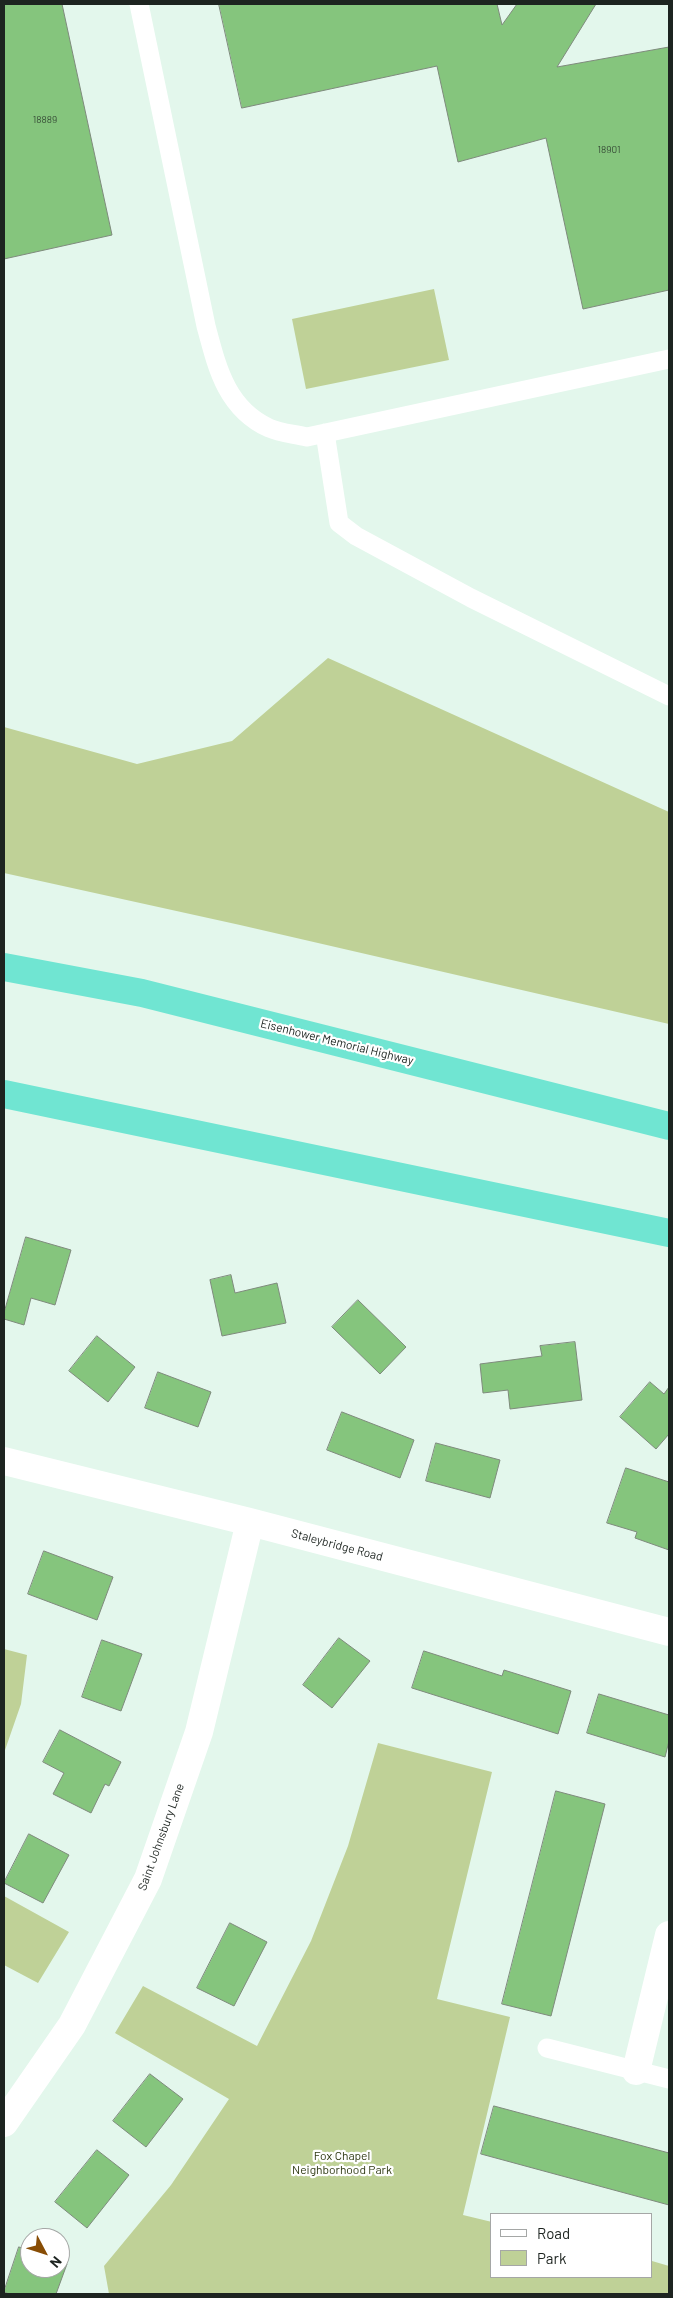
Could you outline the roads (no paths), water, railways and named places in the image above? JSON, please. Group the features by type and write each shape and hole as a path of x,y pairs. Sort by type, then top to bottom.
{"highway":[{"name":"Eisenhower Memorial Highway","path":"4,967 142,993 669,1126"},
{"path":"4,1094 669,1233"}],"street":[{"name":"Staleybridge Road","path":"4,1461 250,1522 669,1632"},
{"name":"Saint Johnsbury Lane","path":"4,2124 72,2025 148,1879 199,1732 250,1522"},
{"path":"636,2071 669,1936"}],"lane":[{"path":"139,4 206,326 219,374 241,409 269,428 307,437 669,359"},
{"path":"325,433 339,523 356,536 471,598 669,696"},
{"path":"547,2048 669,2079"}],"park label":[{"name":"Fox Chapel Neighborhood Park","path":"342,2163"}]}
